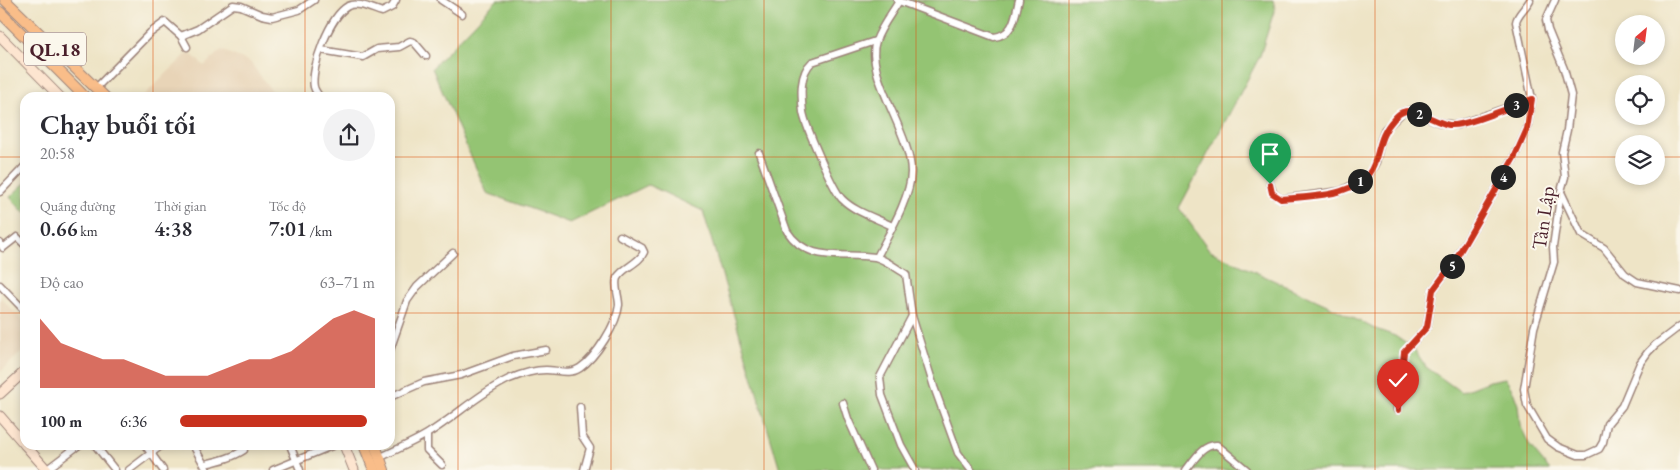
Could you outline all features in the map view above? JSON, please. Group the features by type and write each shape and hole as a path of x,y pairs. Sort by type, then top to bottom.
{"main road":[{"name":"QL.18","path":"12,2 100,92"},
{"name":"QL.18","path":"0,12 80,92"},
{"path":"366,450 374,470"},
{"path":"377,450 384,470"}],"street":[{"path":"181,36 198,29 233,5 272,17 299,10 314,0"},
{"path":"316,92 314,88 315,67 328,30 338,16 348,6 361,3 382,12 392,7 396,0"},
{"path":"441,0 462,14"},
{"path":"878,257 909,189 911,173 910,158 905,142 878,76 874,54 875,41 898,0 994,38 1008,33 1012,27 1019,0"},
{"path":"1398,410 1404,352 1427,327 1433,290 1454,262 1514,158 1527,129 1532,99 1516,18 1525,10 1530,0"},
{"name":"Tân Lập","path":"1555,0 1546,20 1548,30 1564,69 1571,95 1567,130 1562,152 1565,177 1561,191 1553,247 1554,262 1534,328 1524,389 1527,406 1547,439 1558,447 1578,455 1599,449 1603,442 1607,424 1622,406 1640,363 1648,352 1680,326"},
{"path":"96,88 150,33 165,22 181,36 187,47"},
{"path":"0,36 55,92"},
{"path":"321,50 363,57 377,49 399,47 410,41 414,42 426,56"},
{"path":"875,41 812,62 805,68 802,76 803,114 833,188 853,208 892,226"},
{"path":"1270,184 1272,193 1281,199 1341,191 1365,178 1370,173 1376,162 1385,129 1402,112 1410,110 1441,122 1457,125 1532,99"},
{"path":"759,153 787,230 794,241 802,248 813,253 878,257 906,274 912,316 934,387 958,454 971,470"},
{"path":"0,192 20,171"},
{"path":"1561,191 1582,234 1604,248 1625,274 1637,282 1680,292"},
{"path":"379,458 427,434 486,392 511,379 535,371 574,371 591,358 600,347 617,312 619,298 616,287 617,279 622,272 642,257 644,252 642,248 620,236"},
{"path":"0,244 3,248 17,237 20,240"},
{"path":"395,336 407,301 417,287 453,253"},
{"path":"0,285 20,306"},
{"path":"912,316 880,377 882,395 901,445 915,470"},
{"path":"395,394 424,382 462,375 513,356 546,350"},
{"path":"0,394 20,376"},
{"path":"843,403 848,419 871,470"},
{"path":"580,407 582,436 590,448 584,470"},
{"path":"0,416 20,432"},
{"path":"427,434 427,450 442,464"},
{"path":"1186,470 1204,449 1211,444 1217,445 1247,470"},
{"path":"29,450 46,470 72,450"},
{"path":"99,450 115,470"},
{"path":"149,450 163,470"},
{"path":"129,470 155,450"},
{"path":"196,450 206,467 244,450"},
{"path":"292,450 300,470"},
{"path":"273,470 322,450"},
{"path":"346,450 354,470"}],"shaded area":[{"path":"221,50 250,62 272,92 147,92 189,52 204,66"},
{"path":"0,297 20,318 20,354 0,372"}],"green space":[{"path":"497,0 1273,0 1275,8 1260,56 1179,208 1210,251 1373,328 1395,336 1414,349 1426,367 1461,392 1489,381 1505,378 1513,391 1518,405 1520,425 1530,446 1550,470 780,470 703,211 648,185 570,223 487,193 432,68"},
{"path":"20,188 20,208 10,197"}],"route":[{"path":"1270,184 1272,193 1281,199 1341,191 1365,178 1370,173 1376,162 1385,129 1402,112 1410,110 1449,125 1457,125 1532,99 1527,129 1514,158 1454,262 1433,290 1427,327 1402,356 1398,410"}]}
